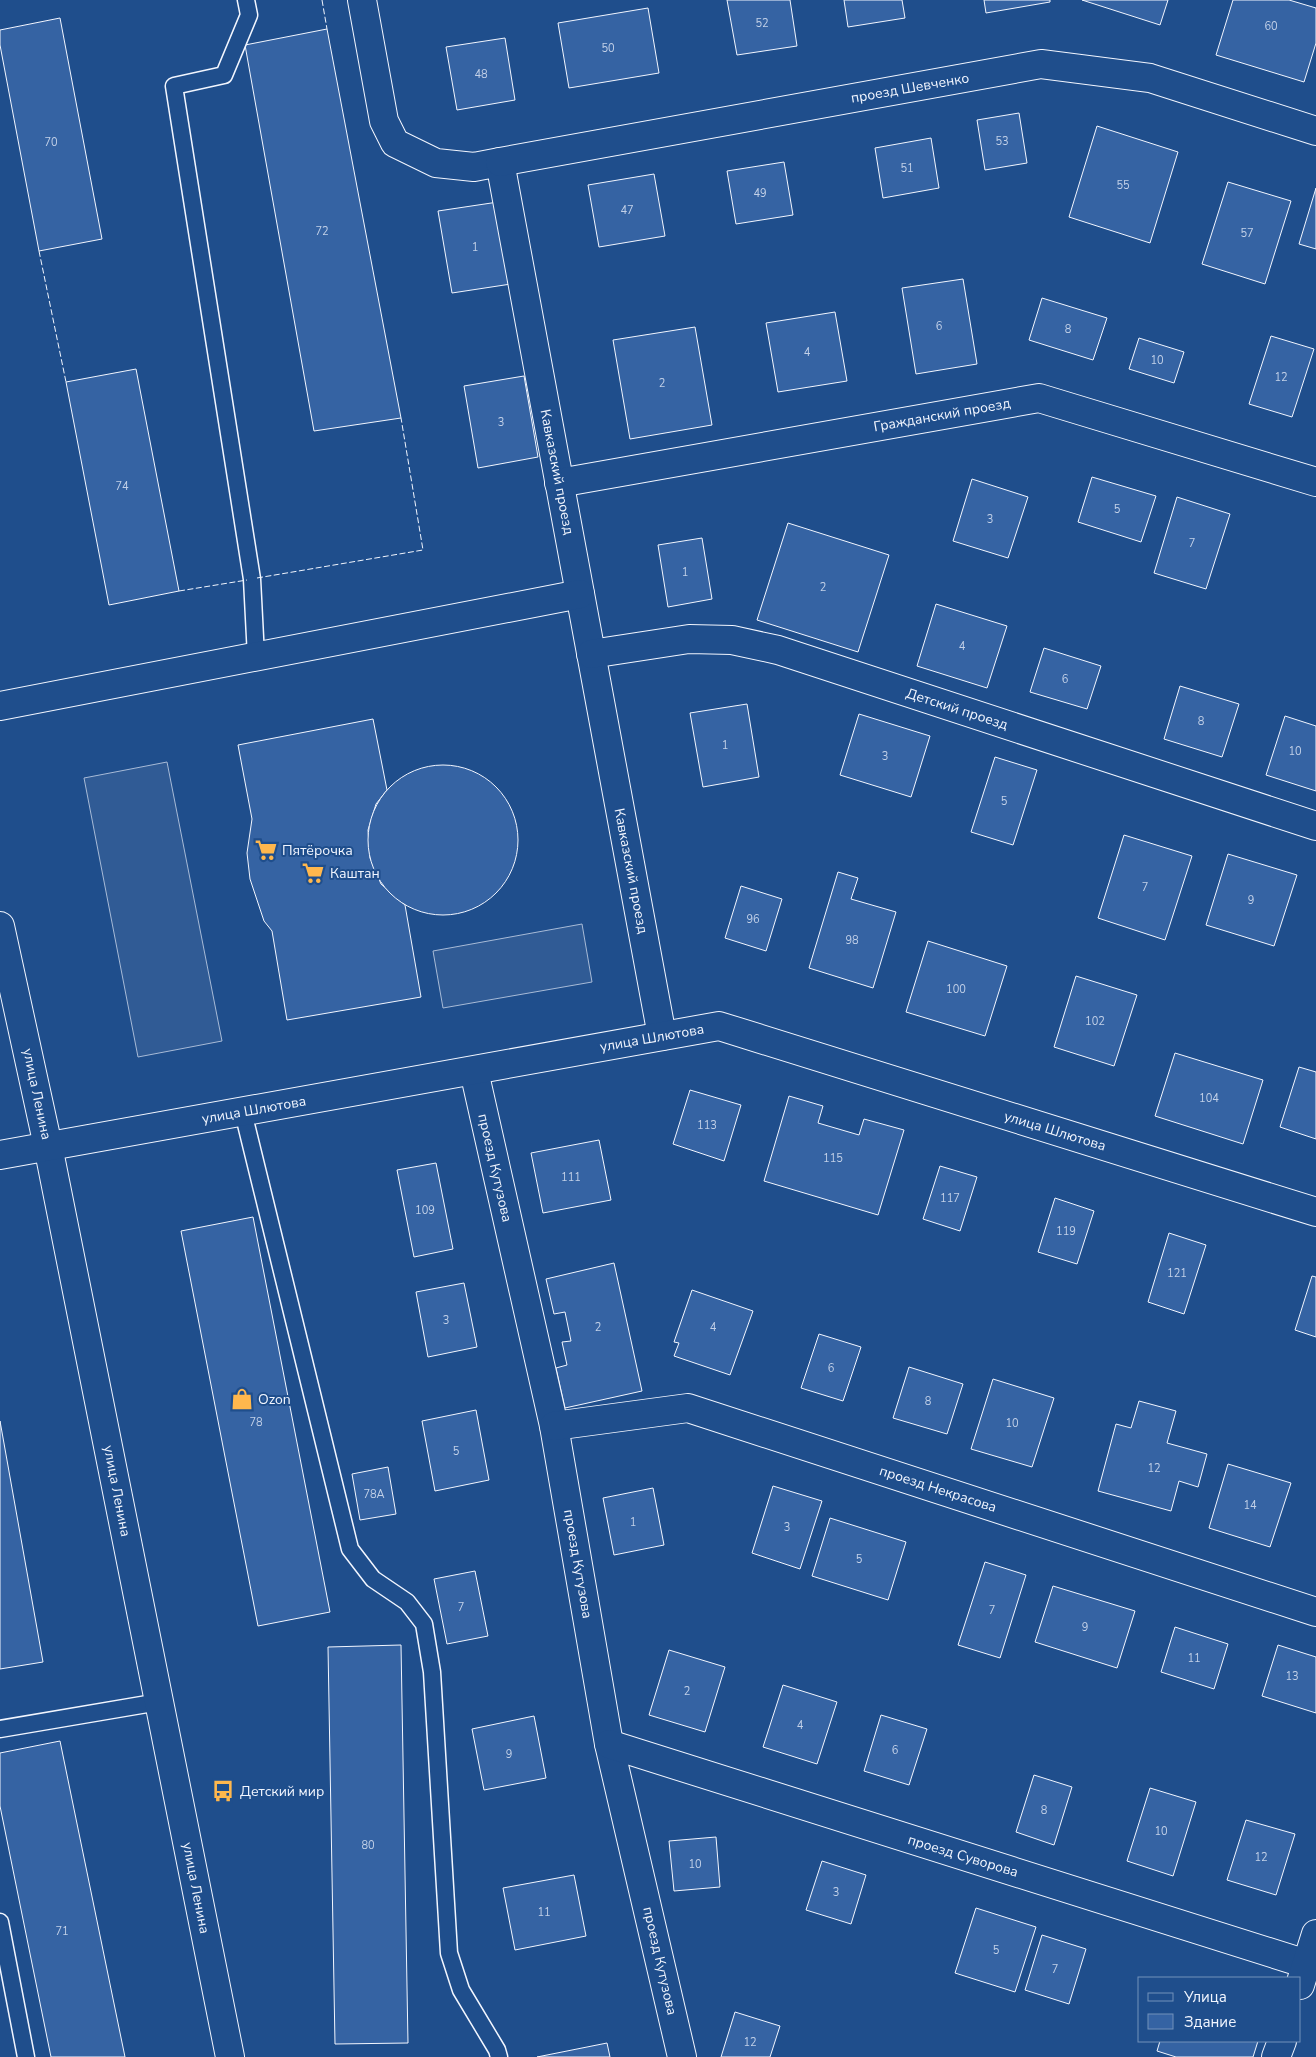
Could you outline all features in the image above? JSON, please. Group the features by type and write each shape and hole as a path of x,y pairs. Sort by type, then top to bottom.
{"street":[{"path":"362,0 384,121 395,143 436,163 474,167 500,162"},
{"name":"проезд Шевченко","path":"500,162 1041,64 1150,78 1316,131"},
{"name":"Кавказский проезд","path":"500,162 662,1036"},
{"name":"Гражданский проезд","path":"559,483 1039,398 1316,482"},
{"path":"0,706 580,594"},
{"name":"Детский проезд","path":"591,654 689,639 732,640 778,650 1316,826"},
{"name":"улица Ленина","path":"0,926 48,1146 230,2057"},
{"name":"улица Шлютова","path":"0,1155 718,1026 1316,1212"},
{"name":"проезд Кутузова","path":"474,1071 554,1426 609,1744 682,2057"},
{"name":"проезд Некрасова","path":"554,1426 688,1408 1316,1612"},
{"name":"проезд Суворова","path":"609,1744 1307,1972"},
{"path":"1307,1972 1316,1934"},
{"path":"1276,2057 1282,2042"}],"lane":[{"path":"246,0 249,15 224,75 174,86 252,579 256,657"},
{"path":"243,1112 350,1550 372,1579 406,1602 424,1624 432,1672 448,1953 461,1990 497,2050 499,2057"},
{"path":"0,1729 159,1702"},
{"path":"0,1922 26,2057"}],"shaded area":[{"path":"167,762 222,1041 138,1057 84,778"},
{"path":"582,924 592,982 443,1008 433,951"}],"building":[{"path":"727,0 790,0 797,46 737,55"},
{"path":"844,0 902,0 905,18 848,27"},
{"path":"984,0 1050,0 1050,2 986,13"},
{"path":"1082,0 1168,0 1160,25"},
{"path":"1233,0 1289,0 1316,8 1316,43 1304,82 1216,55"},
{"path":"648,8 659,73 569,88 558,23"},
{"path":"60,18 102,239 39,251 0,45 0,30"},
{"path":"327,29 401,418 314,431 245,45"},
{"path":"505,38 515,100 457,110 446,47"},
{"path":"1019,113 1027,163 985,170 977,120"},
{"path":"1097,126 1178,152 1150,243 1069,217"},
{"path":"931,138 939,188 883,198 875,148"},
{"path":"784,162 793,215 736,224 727,171"},
{"path":"654,174 665,236 599,247 588,185"},
{"path":"1228,182 1291,201 1265,284 1202,264"},
{"path":"1316,188 1316,249 1299,244"},
{"path":"498,202 511,284 452,293 438,211"},
{"path":"963,279 977,364 916,374 902,288"},
{"path":"1042,298 1107,318 1093,360 1029,340"},
{"path":"835,312 847,381 778,392 766,323"},
{"path":"695,327 712,425 630,439 613,340"},
{"path":"1271,336 1314,349 1292,417 1249,404"},
{"path":"1139,338 1184,352 1174,383 1129,369"},
{"path":"136,369 179,591 109,605 66,382"},
{"path":"524,376 538,457 478,468 464,386"},
{"path":"1092,477 1156,496 1141,542 1078,522"},
{"path":"972,479 1028,497 1008,558 953,541"},
{"path":"1177,497 1230,514 1206,589 1154,573"},
{"path":"788,523 889,555 858,652 757,620"},
{"path":"702,538 712,599 668,607 658,545"},
{"path":"936,604 1007,626 987,688 917,666"},
{"path":"1044,648 1101,666 1087,709 1030,692"},
{"path":"1180,686 1239,704 1222,757 1164,739"},
{"path":"747,704 759,777 703,787 690,713"},
{"path":"859,714 930,736 911,797 840,775"},
{"path":"1285,716 1316,726 1316,791 1266,775"},
{"name":"Каштан","path":"373,719 387,790 376,804 368,830 370,858 381,884 405,905 421,997 287,1020 272,931 264,921 250,879 247,853 252,819 238,745"},
{"path":"995,757 1037,770 1013,845 971,832"},
{"path":"443,765 458,766 472,770 485,777 496,787 506,798 513,811 517,825 517,855 513,869 506,882 496,893 485,903 472,910 458,914 443,915 428,914 414,910 401,903 390,893 380,882 373,869 369,855 368,840 369,825 373,811 380,798 390,787 401,777 414,770 428,766"},
{"path":"1124,835 1192,856 1165,940 1098,918"},
{"path":"1228,854 1297,875 1274,946 1206,925"},
{"path":"838,872 858,878 851,899 896,912 873,988 809,968"},
{"path":"741,886 782,899 766,951 725,938"},
{"path":"928,941 1007,966 985,1036 906,1012"},
{"path":"1076,976 1137,995 1114,1066 1054,1047"},
{"path":"1175,1053 1263,1080 1243,1144 1155,1116"},
{"path":"1299,1067 1316,1072 1316,1139 1280,1127"},
{"path":"690,1090 741,1105 724,1161 673,1144"},
{"path":"789,1096 823,1106 818,1123 859,1135 864,1119 904,1130 878,1215 764,1181"},
{"path":"599,1140 611,1200 543,1213 531,1153"},
{"path":"436,1163 453,1249 414,1257 397,1170"},
{"path":"940,1166 977,1177 960,1231 923,1219"},
{"path":"1055,1198 1094,1211 1077,1264 1038,1252"},
{"path":"253,1217 330,1612 258,1626 181,1231"},
{"path":"1169,1233 1206,1245 1184,1314 1148,1302"},
{"path":"614,1263 642,1391 565,1408 556,1368 567,1365 562,1342 571,1341 565,1312 554,1314 546,1279"},
{"path":"1312,1276 1316,1277 1316,1337 1295,1330"},
{"path":"464,1283 477,1347 428,1357 416,1292"},
{"path":"692,1290 753,1311 730,1375 674,1356 679,1343 674,1342"},
{"path":"819,1334 861,1347 843,1401 801,1388"},
{"path":"909,1367 963,1384 947,1434 893,1418"},
{"path":"993,1379 1054,1398 1032,1467 971,1449"},
{"path":"1139,1401 1176,1411 1167,1443 1207,1454 1198,1487 1179,1481 1171,1511 1098,1491 1116,1424 1131,1428"},
{"path":"476,1410 489,1480 435,1491 422,1421"},
{"path":"0,1421 43,1662 0,1669"},
{"path":"1228,1464 1291,1483 1270,1547 1209,1528"},
{"path":"388,1467 396,1514 360,1520 352,1474"},
{"path":"773,1486 822,1501 800,1569 752,1553"},
{"path":"653,1488 664,1545 614,1555 603,1498"},
{"path":"830,1518 906,1542 888,1600 812,1576"},
{"path":"985,1562 1026,1575 1000,1658 958,1645"},
{"path":"475,1571 488,1636 447,1644 434,1579"},
{"path":"1053,1586 1135,1611 1117,1668 1035,1642"},
{"path":"1175,1627 1228,1644 1214,1689 1161,1672"},
{"path":"401,1645 408,2043 335,2044 328,1647"},
{"path":"1278,1645 1316,1657 1316,1713 1262,1696"},
{"path":"669,1650 725,1667 705,1732 649,1715"},
{"path":"783,1685 837,1702 817,1764 763,1747"},
{"path":"881,1715 927,1729 909,1785 864,1771"},
{"path":"534,1716 546,1778 484,1790 472,1729"},
{"path":"60,1741 125,2057 51,2057 0,1806 0,1753"},
{"path":"1034,1775 1072,1787 1054,1845 1016,1832"},
{"path":"1150,1788 1196,1802 1173,1876 1127,1861"},
{"path":"1246,1820 1295,1834 1276,1895 1227,1880"},
{"path":"716,1837 720,1887 674,1891 669,1841"},
{"path":"822,1861 866,1875 851,1924 806,1910"},
{"path":"574,1875 586,1936 515,1950 503,1888"},
{"path":"976,1908 1036,1927 1015,1992 955,1973"},
{"path":"1042,1935 1086,1949 1069,2004 1025,1990"},
{"path":"735,2012 780,2026 770,2057 721,2057"},
{"path":"1160,2042 1258,2042 1253,2057 1176,2057 1157,2051"},
{"path":"607,2043 610,2057 537,2057"}],"fence":[{"path":"322,0 327,29"},
{"path":"39,251 66,382"},
{"path":"257,578 423,550 401,418"},
{"path":"179,591 247,580"}],"place":[{"name":"Пятёрочка","path":"266,850"},
{"name":"Каштан","path":"313,873"},
{"name":"Ozon","path":"242,1399"},
{"name":"Детский мир","path":"223,1791"}]}
